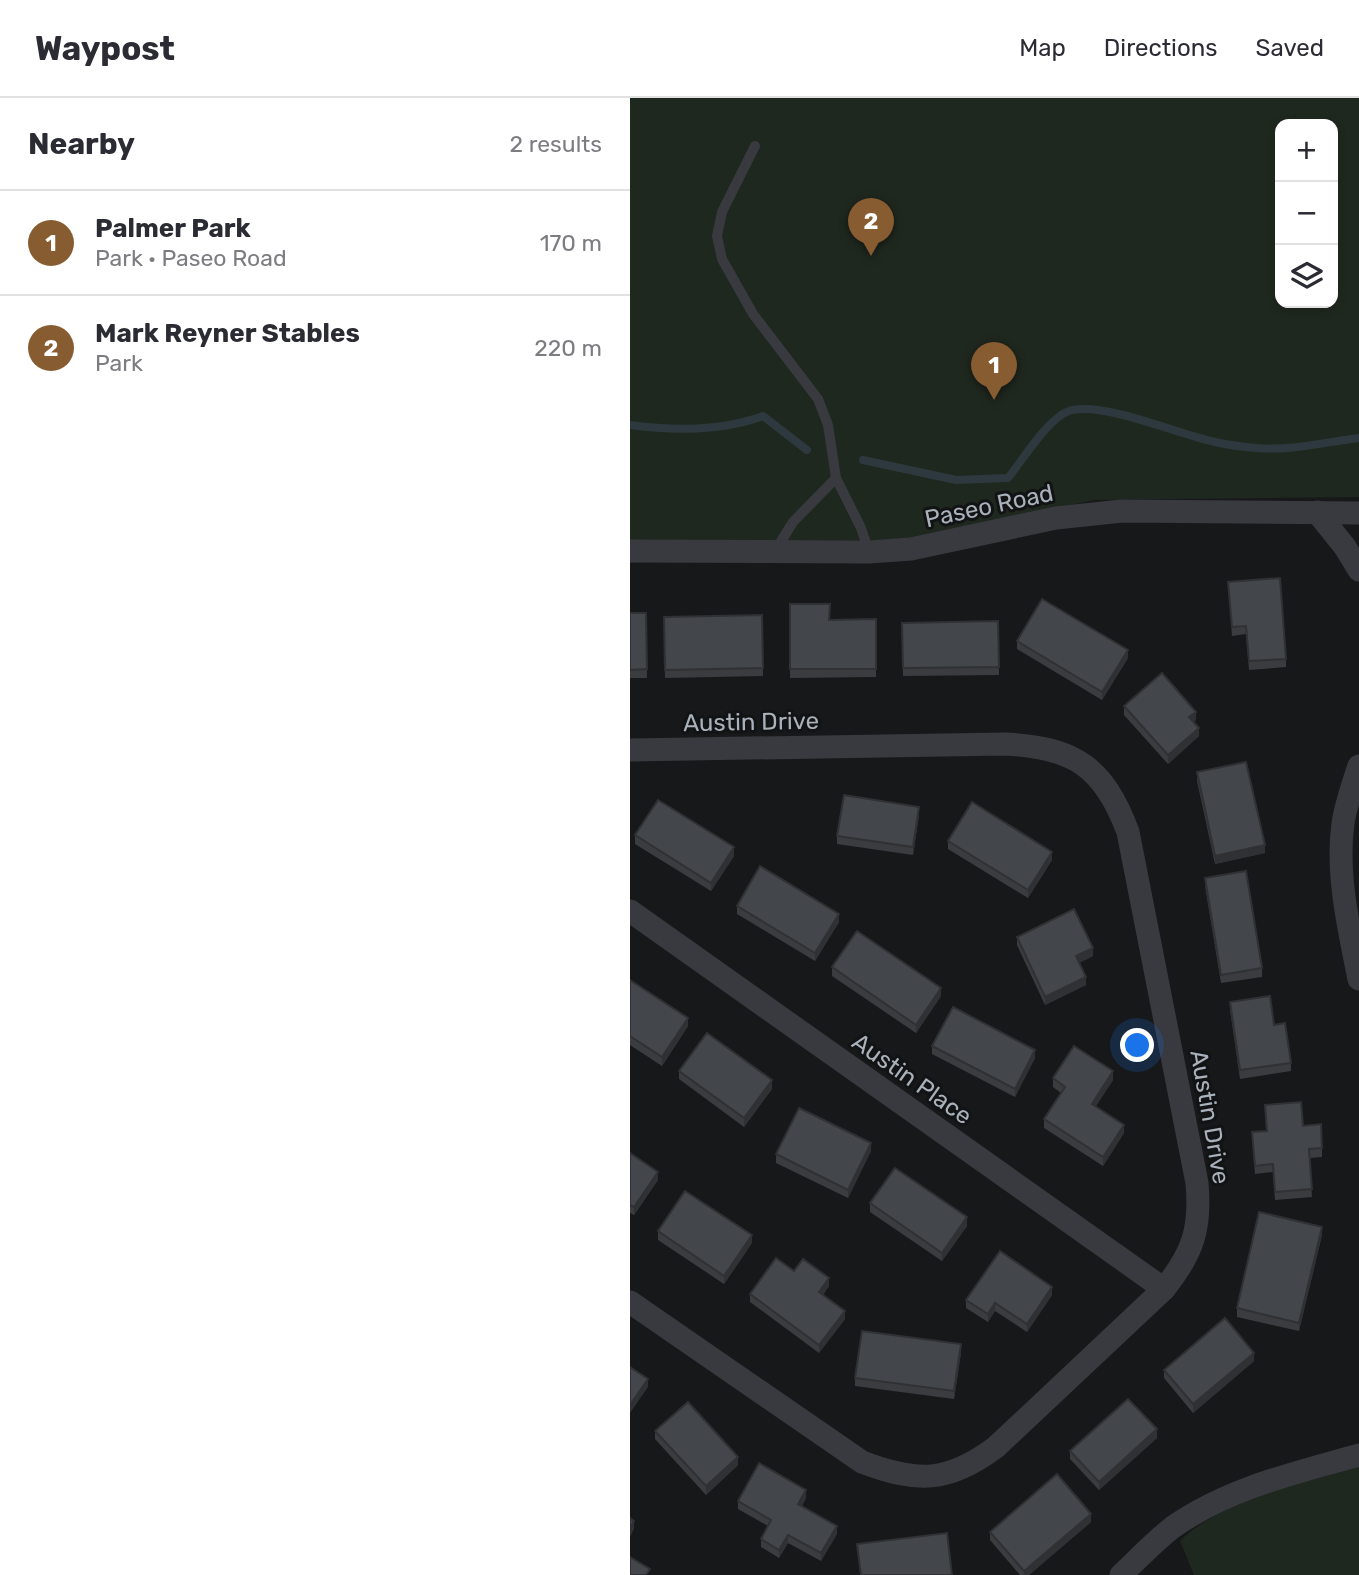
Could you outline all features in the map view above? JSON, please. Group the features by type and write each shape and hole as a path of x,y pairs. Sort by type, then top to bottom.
{"street":[{"name":"Paseo Road","path":"630,551 911,550 1056,518 1122,511 1359,513"},
{"path":"1317,512 1345,547 1359,570"},
{"name":"Austin Drive","path":"630,750 1040,746 1072,759 1108,786 1128,832 1197,1183 1199,1205 1192,1247 1181,1268 1164,1289 996,1447 974,1464 948,1475 919,1478 894,1474 841,1450 630,1302"},
{"path":"1359,766 1343,821 1341,846 1350,937 1359,979"},
{"name":"Austin Place","path":"630,911 1164,1289"},
{"path":"1121,1575 1171,1529 1210,1505 1264,1482 1359,1455"}],"lane":[{"path":"755,146 735,180 722,212 717,236 722,259 753,314 818,399 828,425 836,478 869,552"},
{"path":"774,552 793,522 836,478"}],"shaded area":[{"path":"630,98 1359,98 1359,497 1095,500 899,540 630,541"},
{"path":"1359,1466 1359,1575 1194,1575 1180,1541 1197,1526 1264,1494"}],"building":[{"path":"1280,578 1286,659 1249,661 1246,626 1232,627 1228,582"},
{"path":"1042,599 1128,650 1102,692 1017,641"},
{"path":"790,604 830,604 829,620 876,619 876,669 790,669"},
{"path":"630,613 646,613 647,669 630,670"},
{"path":"762,615 763,668 665,670 664,617"},
{"path":"998,621 999,667 903,668 902,623"},
{"path":"1162,673 1196,712 1189,717 1199,728 1168,755 1124,706"},
{"path":"1246,762 1265,845 1215,856 1197,772"},
{"path":"844,795 919,807 913,847 837,836"},
{"path":"658,800 734,847 711,883 635,835"},
{"path":"972,802 1052,852 1028,890 948,841"},
{"path":"760,866 839,914 815,953 737,906"},
{"path":"1246,871 1262,968 1221,975 1205,878"},
{"path":"1074,909 1093,948 1076,956 1086,977 1045,997 1017,937"},
{"path":"857,931 941,988 916,1025 832,967"},
{"path":"630,980 688,1018 662,1057 630,1036"},
{"path":"1270,996 1274,1025 1285,1023 1291,1063 1240,1070 1230,1002"},
{"path":"953,1007 1035,1050 1015,1089 932,1046"},
{"path":"707,1033 772,1080 744,1118 679,1071"},
{"path":"1074,1046 1113,1071 1092,1104 1124,1125 1103,1157 1044,1119 1065,1087 1053,1078"},
{"path":"1301,1102 1303,1126 1321,1124 1322,1148 1309,1149 1312,1189 1275,1192 1273,1164 1255,1166 1252,1132 1267,1131 1265,1105"},
{"path":"799,1108 871,1143 848,1190 776,1154"},
{"path":"630,1153 658,1172 634,1207 630,1205"},
{"path":"895,1168 967,1217 942,1253 870,1203"},
{"path":"685,1191 752,1235 724,1276 658,1231"},
{"path":"1259,1212 1322,1227 1299,1323 1237,1308"},
{"path":"1000,1251 1052,1287 1027,1324 995,1303 988,1314 966,1300"},
{"path":"776,1258 794,1271 803,1259 829,1278 819,1292 845,1311 819,1345 750,1294"},
{"path":"1225,1318 1254,1353 1193,1404 1164,1370"},
{"path":"862,1331 961,1344 954,1391 855,1378"},
{"path":"630,1367 648,1379 630,1405"},
{"path":"1128,1399 1157,1429 1099,1482 1070,1451"},
{"path":"688,1402 738,1457 706,1486 655,1431"},
{"path":"759,1463 806,1490 798,1504 837,1526 821,1553 788,1535 779,1550 761,1539 771,1520 738,1501"},
{"path":"1057,1474 1091,1514 1024,1571 990,1532"},
{"path":"947,1533 952,1575 861,1575 857,1544"},
{"path":"630,1557 650,1569 646,1575 630,1575"}],"waterway":[{"path":"863,460 956,480 1008,478 1053,422 1069,411 1083,409 1120,414 1200,438 1246,447 1283,448 1359,438"},
{"path":"630,425 663,428 714,427 763,416 807,450"}],"place":[{"name":"Mark Reyner Stables","path":"871,256"},
{"name":"Palmer Park","path":"994,400"}]}
